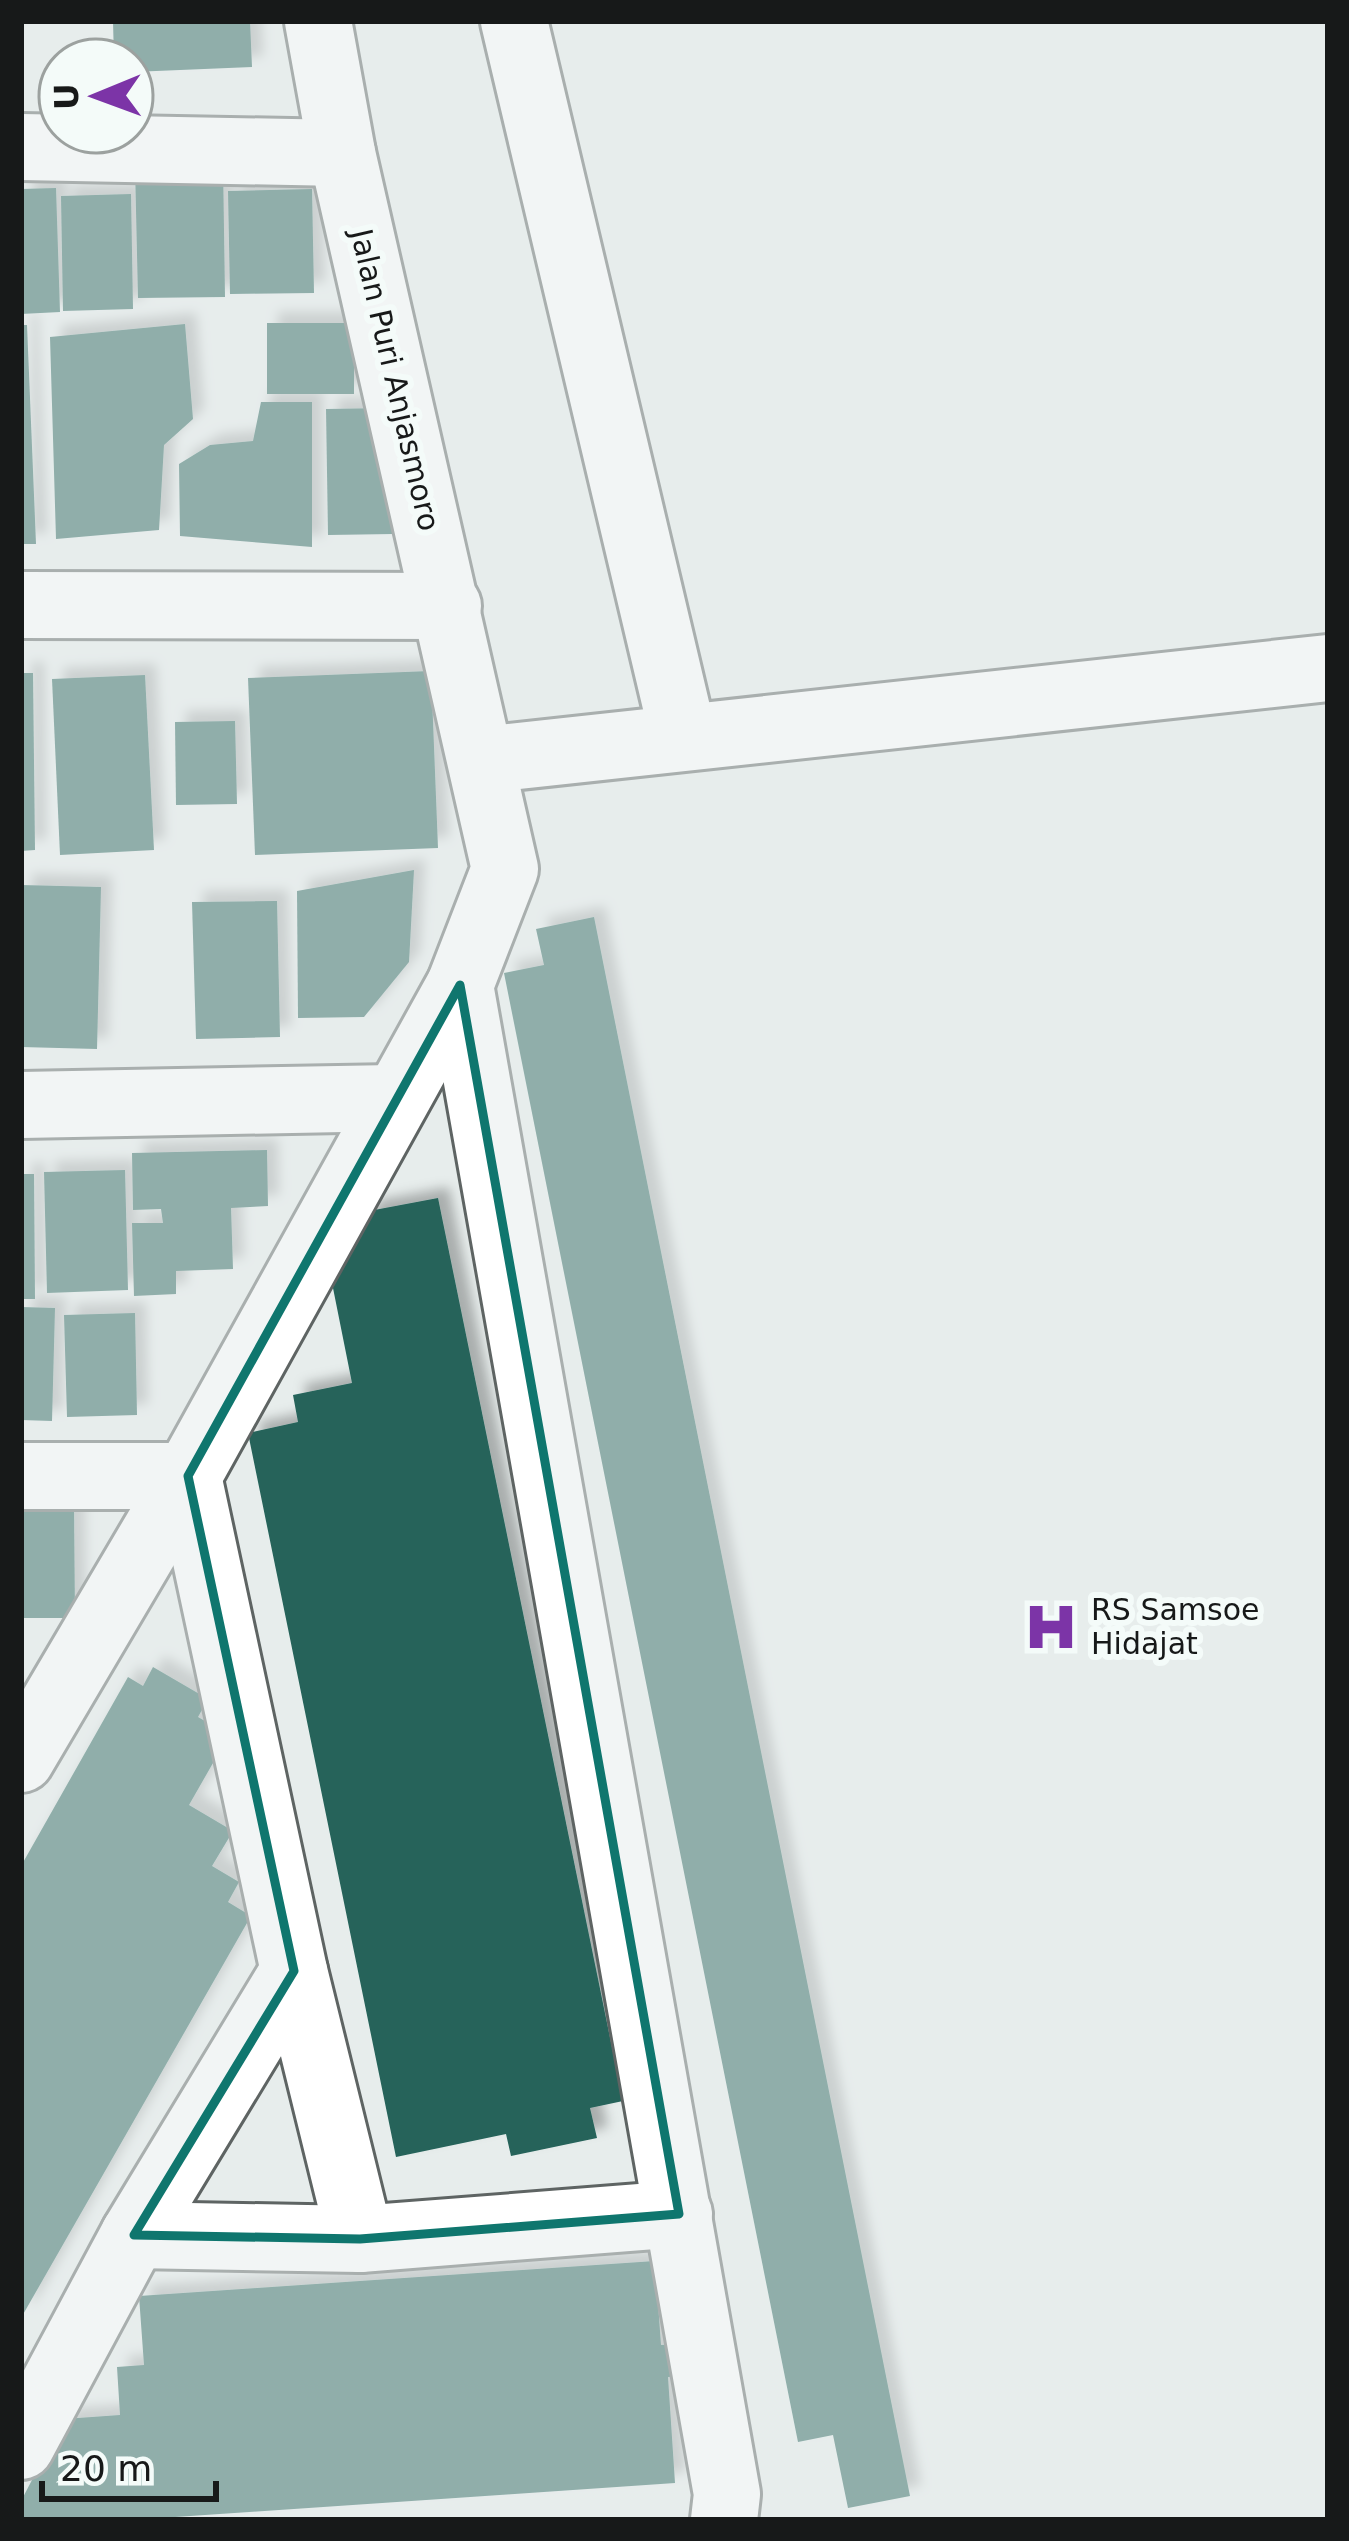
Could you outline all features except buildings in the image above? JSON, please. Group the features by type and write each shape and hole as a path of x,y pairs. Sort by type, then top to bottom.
{"street":[{"name":"Jalan Puri Anjasmoro","path":"318,21 343,153 506,869 460,985"},
{"path":"514,21 683,734"},
{"path":"21,146 343,153"},
{"path":"21,605 448,607"},
{"path":"482,760 618,749 683,734 1328,668"},
{"path":"21,1759 188,1476 460,985"},
{"path":"460,985 680,2213 727,2494 724,2520"},
{"path":"21,1105 394,1098"},
{"path":"21,1476 188,1476"},
{"path":"188,1476 294,1971 360,2239"},
{"path":"21,2446 134,2234 294,1971"},
{"path":"134,2234 360,2239 680,2213"}],"highlighted area":[{"path":"460,985 679,2214 360,2239 134,2235 294,1971 188,1476"}],"place":[{"name":"RS Samsoe Hidajat","path":"1051,1627"}]}
